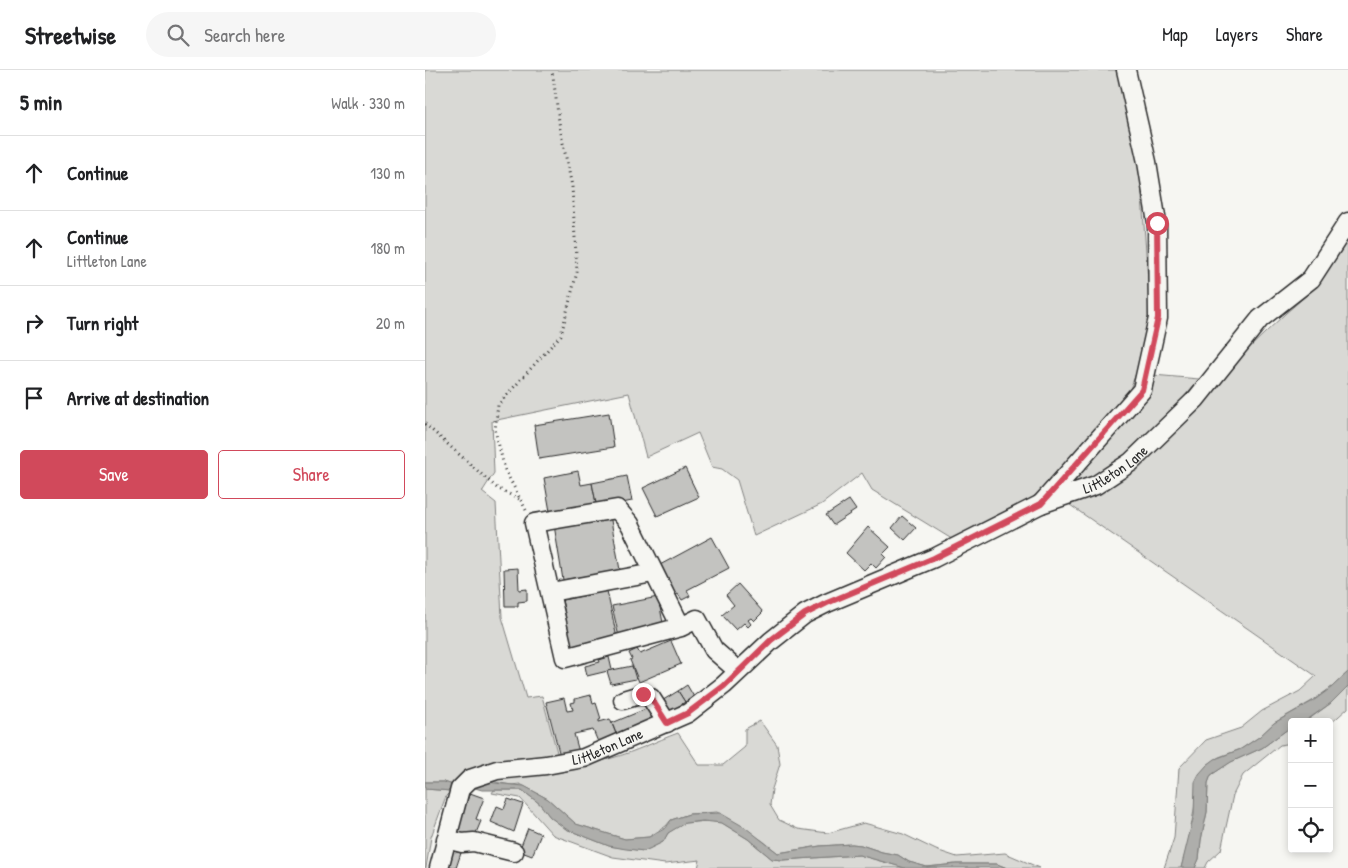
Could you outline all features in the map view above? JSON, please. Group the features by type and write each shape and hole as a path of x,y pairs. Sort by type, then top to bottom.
{"street":[{"path":"1041,504 1142,390 1158,318 1157,223 1147,162 1126,70"},
{"name":"Littleton Lane","path":"439,868 460,789 470,779 497,770 546,765 584,758 688,713 724,686 771,640 805,614 934,558 1041,504 1096,485 1131,462 1196,399 1260,319 1311,279 1348,222"},
{"path":"681,627 630,524 617,509 534,524 565,658 681,627 697,619 714,650 738,671"},
{"path":"551,592 653,573"},
{"path":"623,700 643,694 651,698 667,723"},
{"path":"446,839 462,844 474,842 514,852"}],"path":[{"path":"534,524 505,470 495,430 498,405 561,335 577,272 573,186 560,129 551,70"},
{"path":"425,424 497,488 519,499"}],"shaded area":[{"path":"425,70 1119,70 1129,126 1139,154 1150,309 1141,361 1124,404 1059,476 1027,502 955,541 872,490 862,473 822,504 754,536 737,480 722,469 712,467 698,433 646,457 629,393 492,421 494,473 482,492 496,503 502,617 526,698 542,696 559,760 453,785 444,782 425,782"},
{"path":"1348,236 1348,672 1332,687 1274,723 1259,737 1241,749 1219,757 1207,765 1195,804 1189,839 1181,868 1164,868 1174,838 1179,768 1206,740 1241,728 1262,711 1300,691 1316,676 1070,505 1110,486 1190,417 1245,352 1317,286"},
{"path":"1153,375 1199,379 1170,414 1115,465 1091,481 1059,493"},
{"path":"1348,672 1348,686 1331,703 1310,718 1288,718 1288,729 1262,748 1231,762 1211,775 1208,783 1207,812 1199,859 1195,868 1181,868 1194,815 1195,782 1199,774 1215,759 1241,749 1259,737 1274,723 1313,701"},
{"path":"1348,686 1348,708 1333,721 1333,718 1310,718 1331,703"},
{"path":"760,721 777,745 780,764 772,789 770,805 779,820 798,829 828,833 864,823 903,834 936,850 957,857 1005,853 1040,868 1007,868 997,864 956,864 927,867 909,862 898,855 852,844 820,846 778,853 763,841 717,812 689,814 671,820 666,826 649,837 625,839 576,824 548,799 520,784 511,785 490,781 597,762 629,753 678,733 699,765 723,765 745,747 745,729"},
{"path":"1288,729 1288,744 1280,745 1243,775 1233,795 1221,850 1208,862 1205,868 1195,868 1199,859 1207,812 1208,783 1211,775 1231,762 1262,748"},
{"path":"485,779 494,783 524,786 548,799 576,824 625,839 649,837 666,828 671,820 689,814 720,813 746,828 778,853 820,846 852,844 898,855 909,862 927,867 956,864 997,864 1007,868 905,868 859,855 783,860 772,859 748,839 722,823 703,821 685,823 668,833 663,842 644,851 626,849 609,846 566,829 550,817 540,804 522,790 482,790 475,788 451,791 425,789 425,782 444,782 453,785"},
{"path":"425,789 451,791 446,796 431,837 426,868 425,868"},
{"path":"494,790 522,790 540,804 550,817 566,829 609,846 644,851 663,842 668,833 680,825 709,821 722,823 748,839 772,859 783,860 859,855 905,868 698,868 700,860 665,864 613,857 553,835 520,798 492,793"}],"building":[{"path":"609,413 614,447 539,459 534,425"},
{"path":"685,468 699,497 657,516 643,488"},
{"path":"578,471 581,485 592,483 597,508 551,517 544,478"},
{"path":"627,476 632,501 597,508 592,483"},
{"path":"849,500 856,510 833,525 826,515"},
{"path":"610,515 620,570 563,580 554,525"},
{"path":"902,516 916,528 905,540 892,528"},
{"path":"868,527 890,547 883,554 886,557 876,568 871,563 864,570 846,553"},
{"path":"712,537 729,568 687,590 690,596 682,600 678,594 674,596 658,566"},
{"path":"518,568 519,590 527,589 527,601 518,602 518,606 505,606 504,569"},
{"path":"738,584 763,612 754,621 751,618 748,620 751,624 748,627 744,623 736,630 722,615 734,605 726,595"},
{"path":"607,591 617,638 572,647 562,600"},
{"path":"658,597 664,628 619,637 612,606"},
{"path":"671,641 681,664 639,682 629,653 637,649 640,654"},
{"path":"609,657 612,670 587,676 585,666 600,662 599,660"},
{"path":"632,666 636,679 611,684 607,671"},
{"path":"687,685 694,697 685,702 678,691"},
{"path":"678,691 685,702 667,714 660,702"},
{"path":"591,695 593,704 596,703 601,719 599,722 610,719 617,736 598,742 593,730 574,734 579,752 560,756 546,702 564,698 567,711 573,710 571,703 575,702 575,699"},
{"path":"648,708 653,721 617,736 612,723"},
{"path":"470,793 484,798 476,819 481,821 474,838 455,833"},
{"path":"508,799 523,804 514,832 491,822 497,806 504,809"},
{"path":"528,828 541,834 532,856 519,851"},
{"path":"450,850 461,853 456,868 446,865"}],"route":[{"path":"643,694 651,698 667,723 688,713 724,686 771,640 805,614 934,558 1041,504 1142,390 1158,318 1157,223"}]}
